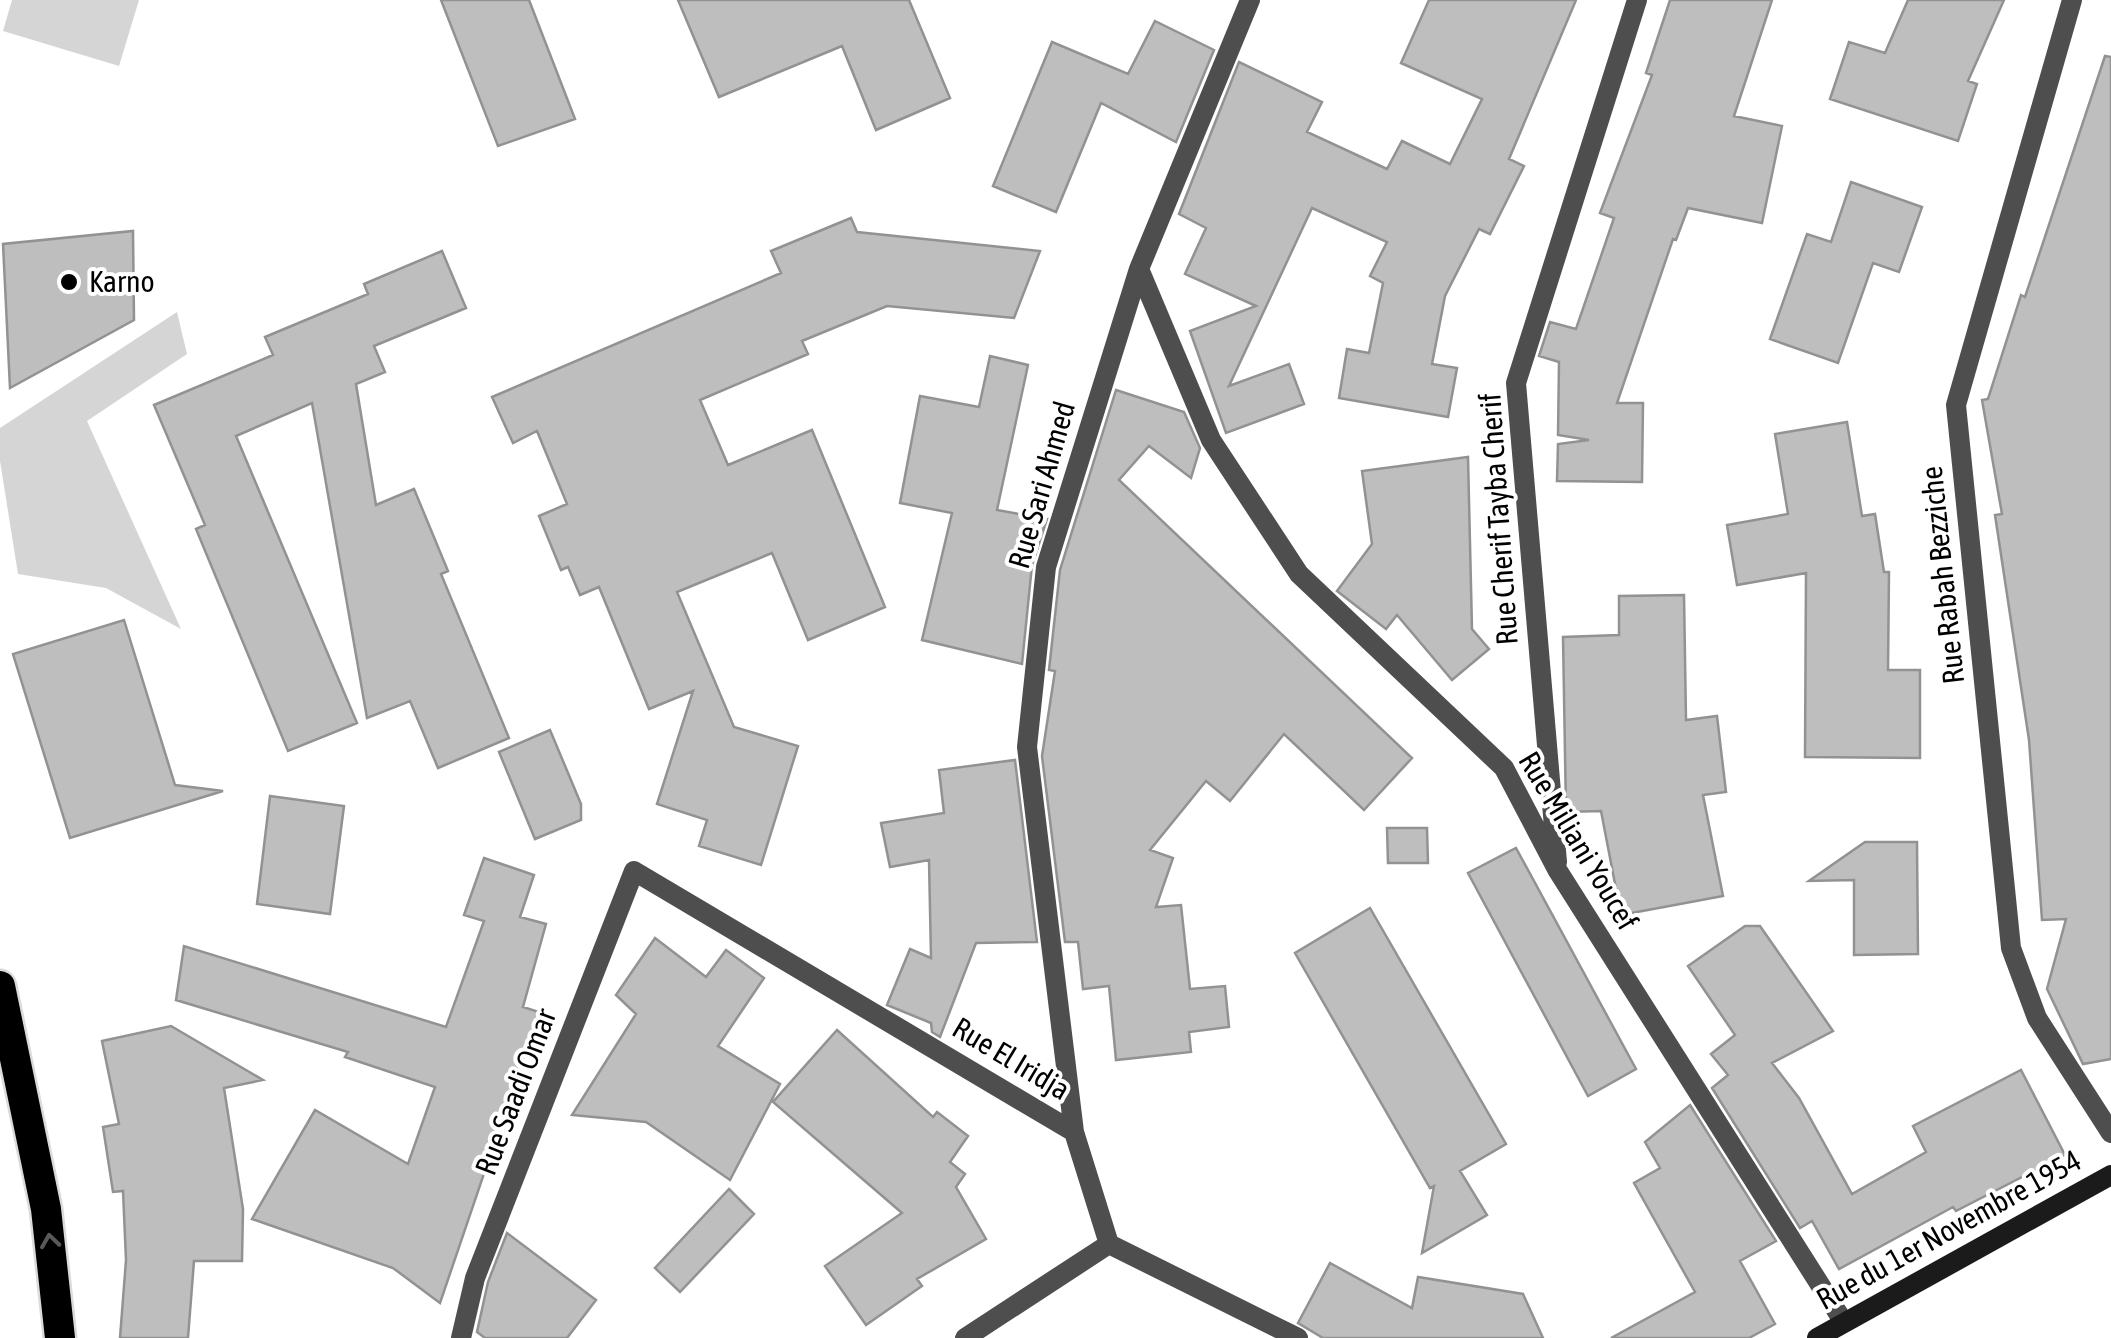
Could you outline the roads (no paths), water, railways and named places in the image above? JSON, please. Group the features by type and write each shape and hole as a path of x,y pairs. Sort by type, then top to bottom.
{"highway":[{"path":"0,986 46,1209 60,1338"}],"street":[{"name":"Rue Sari Ahmed","path":"1074,1132 1028,748 1046,567 1139,269 1250,0"},
{"name":"Rue Cherif Tayba Cherif","path":"1558,872 1516,383 1637,0"},
{"name":"Rue Rabah Bezziche","path":"2072,0 1956,405 2011,948 2037,1018 2111,1133"},
{"name":"Rue Miliani Youcef","path":"1139,269 1210,440 1299,574 1504,768 1558,872 1843,1321"},
{"name":"Rue El Iridja","path":"634,871 1074,1132 1110,1244"},
{"name":"Rue Saadi Omar","path":"462,1338 476,1278 634,871"},
{"name":"Rue du 1er Novembre 1954","path":"1816,1338 2111,1175"},
{"path":"965,1338 1110,1244 1298,1338"}],"place":[{"name":"Karno","path":"69,282"}]}
